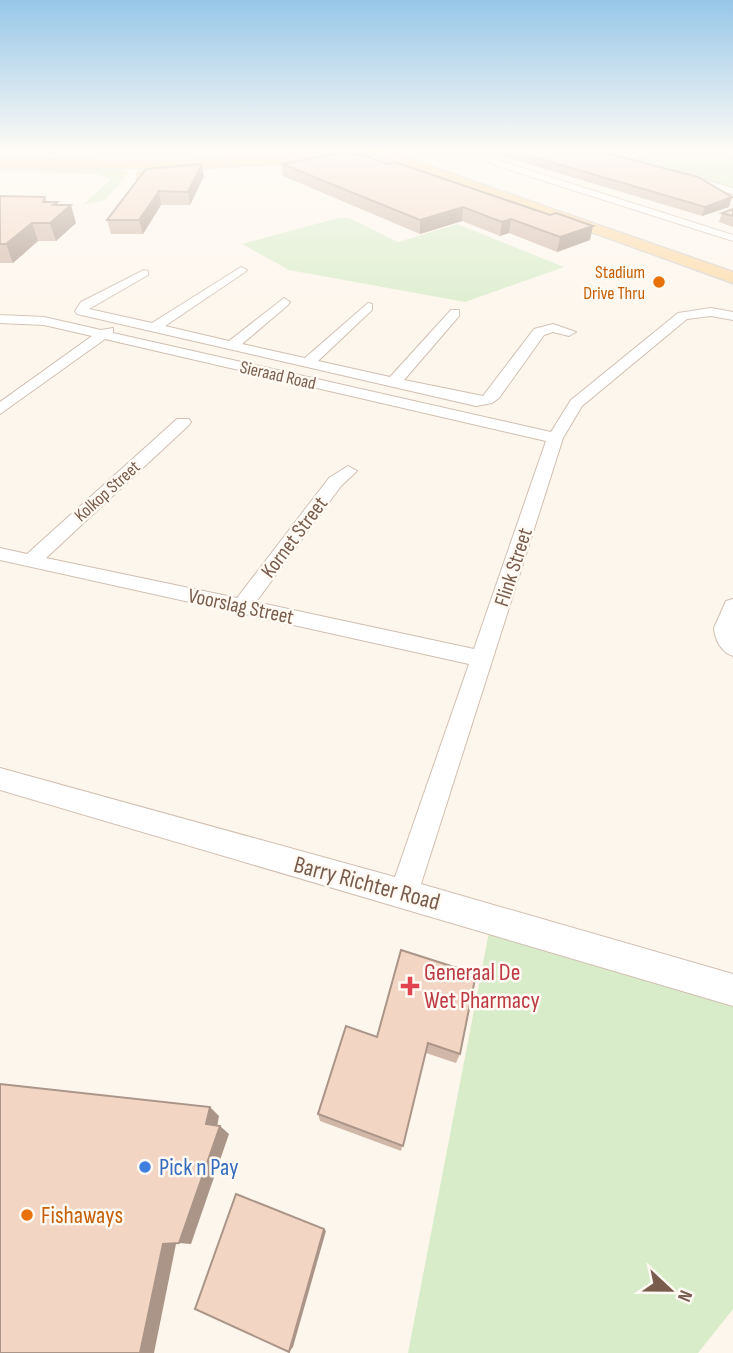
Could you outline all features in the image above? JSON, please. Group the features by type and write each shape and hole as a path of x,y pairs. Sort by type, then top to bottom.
{"main road":[{"path":"548,213 733,278"},
{"path":"576,213 733,267"}],"street":[{"path":"653,213 733,238"},
{"path":"693,226 713,218"},
{"path":"153,328 241,270"},
{"path":"144,273 81,309 86,313 476,401 487,400 494,394 539,332 553,328 569,332"},
{"path":"231,346 284,302"},
{"path":"308,363 368,307"},
{"name":"Flink Street","path":"404,892 555,438 576,403 683,316 711,312 733,316"},
{"path":"394,382 454,313"},
{"name":"Sieraad Road","path":"0,319 44,321 555,438"},
{"path":"0,409 122,321"},
{"name":"Kolkop Street","path":"31,561 183,422"},
{"name":"Kornet Street","path":"242,606 335,482 348,471"},
{"name":"Voorslag Street","path":"0,554 483,659"},
{"path":"733,606 724,625 724,637 733,648"},
{"name":"Barry Richter Road","path":"0,779 404,892 733,990"}],"green space":[{"path":"338,218 349,218 398,242 457,224 564,267 465,302 289,270 242,244"},
{"path":"490,927 733,999 733,1309 698,1353 408,1353"}],"building":[{"path":"0,213 62,213 50,223 32,223 6,244 0,244"},
{"path":"112,213 144,213 139,220 107,220"},
{"path":"403,213 443,213 420,220"},
{"path":"479,213 556,213 593,226 560,237 511,219 502,222"},
{"path":"401,950 476,974 460,1054 428,1043 403,1146 318,1114 346,1026 377,1037"},
{"path":"0,1084 210,1107 206,1124 220,1126 179,1243 163,1244 140,1353 0,1353"},
{"path":"236,1194 324,1229 289,1352 195,1309"}],"place":[{"name":"Stadium Drive Thru","path":"659,282"},
{"name":"Generaal De Wet Pharmacy","path":"410,986"},
{"name":"Pick n Pay","path":"145,1167"},
{"name":"Fishaways","path":"27,1215"}]}
